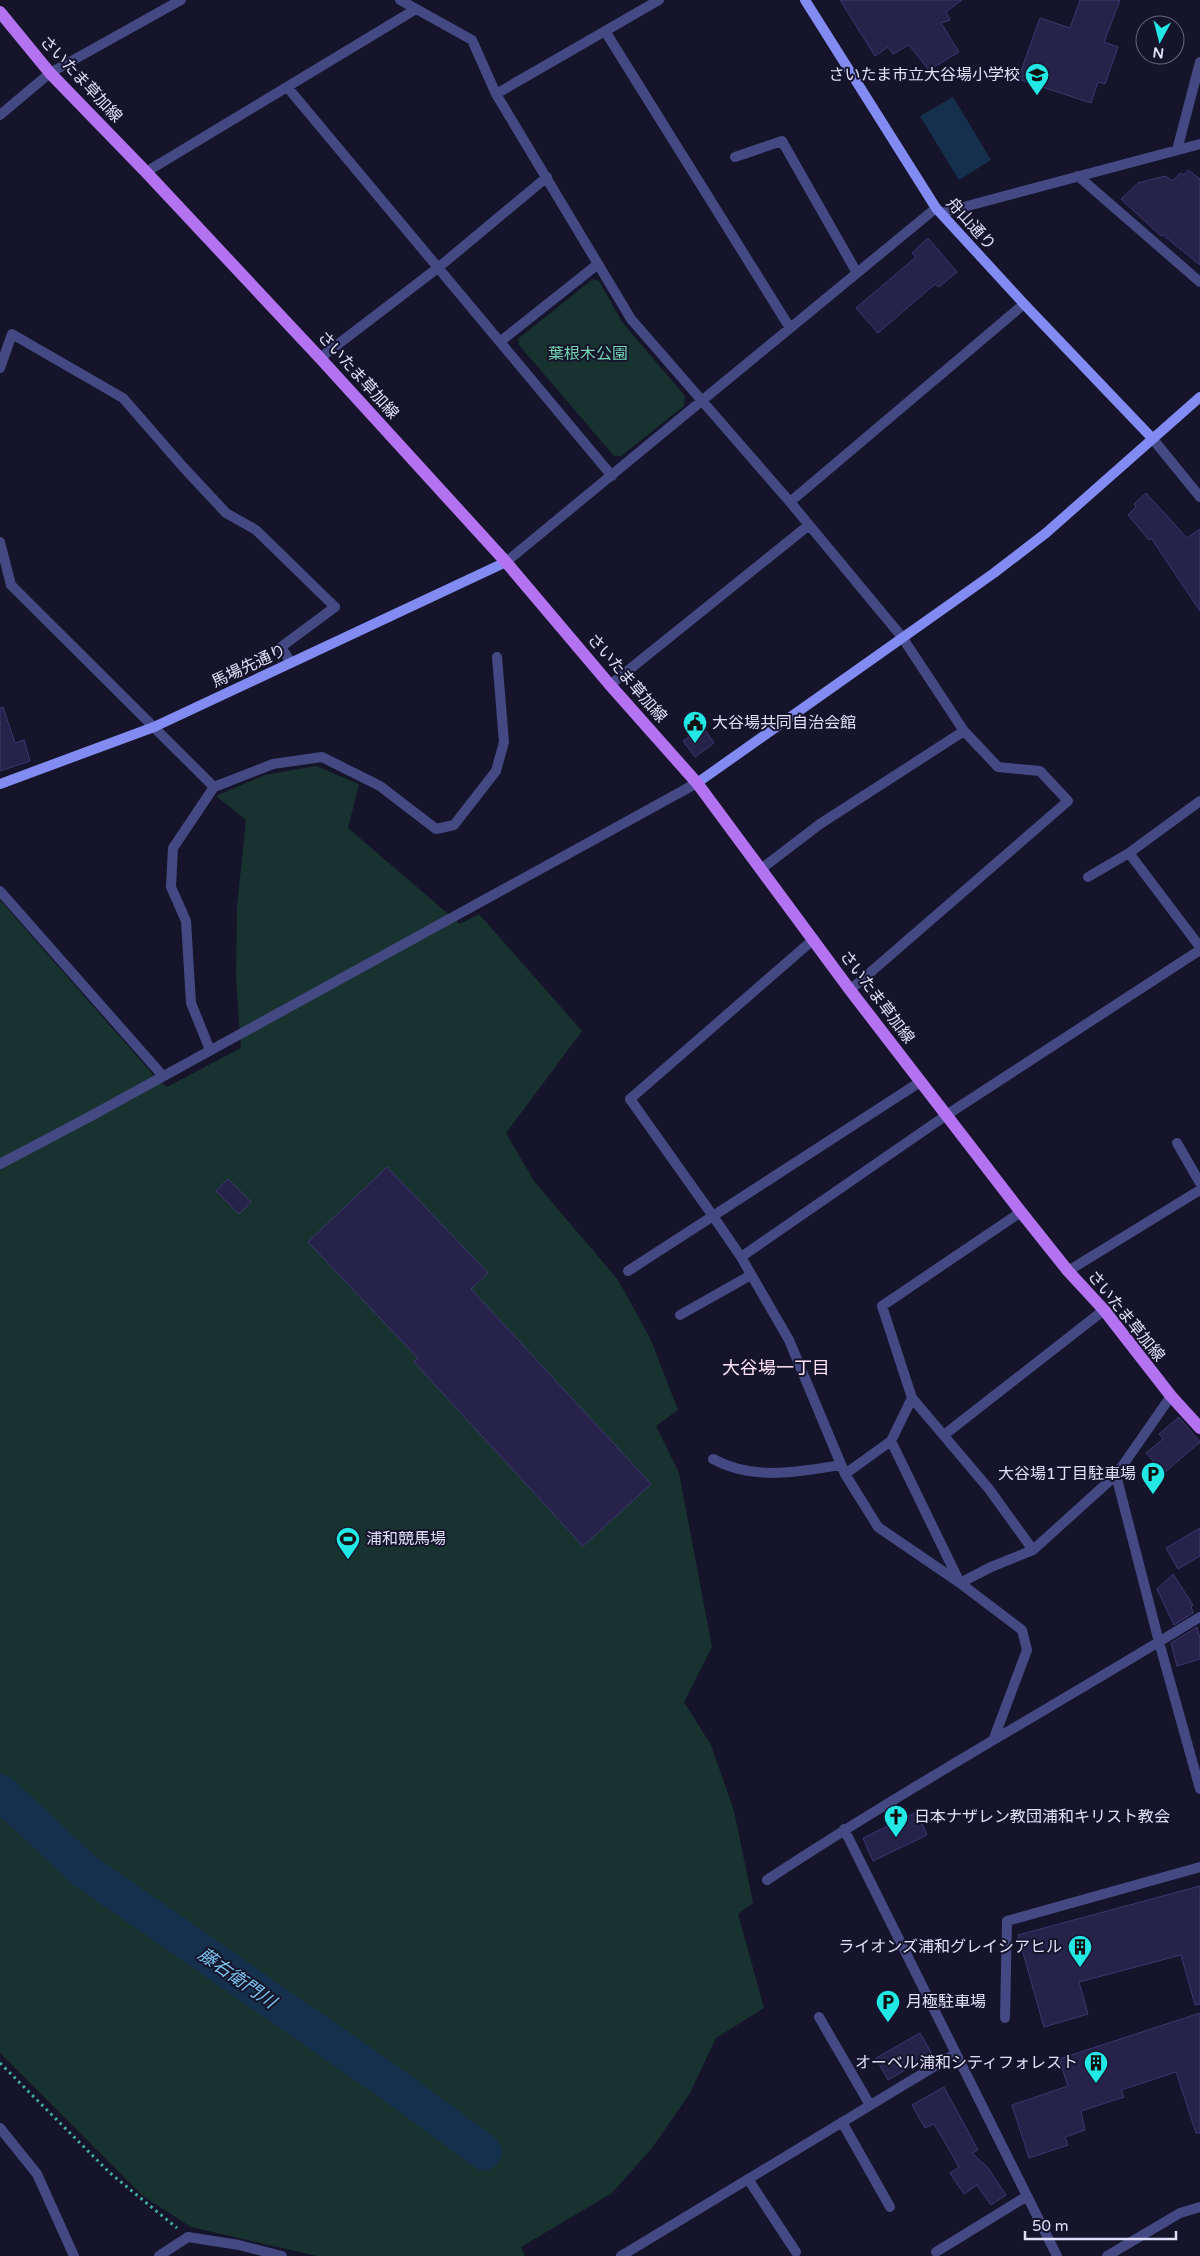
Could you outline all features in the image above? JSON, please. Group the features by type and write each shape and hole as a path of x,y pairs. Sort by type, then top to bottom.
{"main road":[{"name":"さいたま草加線","path":"0,12 50,73 146,172 320,358 506,562 610,685 698,782 850,990 920,1082 948,1114 1021,1212 1068,1271 1104,1310 1171,1396 1200,1428"}],"street":[{"path":"158,0 164,10"},
{"path":"0,115 50,73 181,0"},
{"path":"400,0 472,40 496,94 632,319 790,502 902,637 964,731 998,767 1040,771 1068,801 850,990"},
{"path":"496,94 659,0"},
{"name":"舟山通り","path":"805,0 939,211 1024,304 1152,438"},
{"path":"146,172 416,9"},
{"path":"605,31 790,328"},
{"path":"1177,150 1200,62"},
{"path":"288,88 612,476"},
{"path":"735,157 782,141 857,273"},
{"path":"506,562 857,273 939,211 1200,144"},
{"path":"1078,176 1200,282"},
{"path":"320,358 439,267 547,177"},
{"path":"501,341 598,264"},
{"path":"790,502 1024,304"},
{"path":"0,368 12,334 123,398 226,513 256,530 335,607 281,647 291,663"},
{"path":"0,1164 91,1116 698,782 994,573 1046,533 1200,397"},
{"path":"1152,438 1200,497"},
{"path":"610,685 809,526"},
{"path":"0,542 11,585 214,787"},
{"name":"馬場先通り","path":"0,784 154,727 506,562"},
{"path":"210,1050 191,1003 186,921 171,887 172,848 214,787 273,764 322,757 380,786 436,829 454,825 496,771 504,742 497,657"},
{"path":"762,869 820,824 964,731"},
{"path":"1088,877 1129,852 1200,801"},
{"path":"740,1258 948,1114 1200,948 1129,852"},
{"path":"0,891 163,1076"},
{"path":"814,939 630,1099 713,1216 751,1275 789,1340 843,1469 878,1527 960,1583 1022,1630 1027,1650 994,1738"},
{"path":"628,1271 920,1082"},
{"path":"1177,1143 1200,1183"},
{"path":"1068,1271 1200,1190"},
{"path":"1021,1212 882,1306 912,1398 989,1490 1033,1550"},
{"path":"680,1315 751,1275"},
{"path":"944,1435 1104,1310"},
{"path":"960,1583 991,1567 1033,1550 1116,1475 1171,1396"},
{"path":"713,1459 725,1466 745,1472 843,1469 891,1442 912,1398"},
{"path":"891,1442 960,1583"},
{"path":"1116,1475 1159,1642 1200,1788"},
{"path":"767,1880 844,1829 1200,1617"},
{"path":"844,1829 1057,2256"},
{"path":"1004,2018 1006,1921 1200,1867"},
{"path":"819,2017 870,2105"},
{"path":"627,2255 748,2179 955,2054"},
{"path":"842,2122 890,2207"},
{"path":"0,2128 37,2174 74,2256"},
{"path":"748,2179 796,2252"},
{"path":"936,2252 1027,2196"},
{"path":"1107,2256 1180,2213 1200,2207"},
{"path":"158,2256 188,2237 239,2245 282,2256"}],"path":[{"path":"0,2063 110,2173 188,2237"}],"green space":[{"name":"葉根木公園","path":"593,279 599,281 622,322 685,396 684,406 621,456 614,456 519,345 518,339"},
{"name":"浦和競馬場","path":"316,766 359,784 348,828 460,924 479,914 582,1031 506,1133 534,1181 618,1280 650,1338 678,1410 656,1426 679,1473 712,1647 684,1702 711,1745 734,1811 753,1903 738,1914 764,2008 716,2038 690,2093 652,2148 612,2193 521,2247 525,2256 317,2256 191,2227 143,2196 0,2053 0,900 157,1079 167,1087 241,1048 236,978 237,907 246,820 216,796 265,775"}],"water":[{"path":"953,97 991,160 959,180 920,116"}],"building":[{"path":"840,0 962,0 946,12 950,20 941,23 959,52 929,70 909,45 893,54 888,47 875,56"},
{"path":"1080,0 1120,0 1104,42 1118,47 1105,84 1098,82 1091,103 1018,79 1040,18 1070,28"},
{"path":"1188,170 1200,179 1200,265 1163,235 1161,236 1121,199 1138,183 1165,176 1173,181 1180,173 1184,175"},
{"path":"928,238 957,272 939,287 935,284 878,333 856,308 916,257 912,253"},
{"path":"1146,493 1187,538 1200,529 1200,611 1151,538 1149,540 1128,515 1136,507 1134,504"},
{"path":"3,707 15,743 24,740 30,761 0,771 0,708"},
{"path":"703,727 714,743 695,757 683,741"},
{"path":"387,1167 488,1273 471,1289 651,1484 583,1546 414,1362 418,1358 308,1242"},
{"path":"228,1179 251,1202 239,1214 216,1191"},
{"path":"1179,1417 1200,1442 1164,1473 1146,1453 1163,1439 1159,1434"},
{"path":"1200,1528 1200,1556 1178,1569 1166,1548"},
{"path":"1173,1574 1193,1605 1191,1606 1193,1613 1174,1625 1157,1589"},
{"path":"1197,1627 1200,1638 1200,1659 1177,1666 1171,1643"},
{"path":"917,1812 927,1835 873,1861 863,1838"},
{"name":"ライオンズ浦和グレイシアヒル","path":"1200,1886 1200,2004 1195,2005 1181,1955 1079,1982 1088,2014 1044,2027 1018,1935"},
{"name":"オーベル浦和シティフォレスト","path":"1200,2013 1200,2133 1196,2133 1176,2072 1121,2090 1124,2097 1081,2111 1085,2130 1065,2137 1068,2145 1029,2158 1012,2105 1068,2086 1059,2059"},
{"path":"920,2033 932,2054 888,2080 876,2058"},
{"path":"944,2087 978,2150 972,2153 988,2168 1006,2195 991,2205 977,2185 964,2194 950,2173 959,2167 943,2139 934,2124 925,2128 912,2105"}],"waterway":[{"name":"藤右衛門川","path":"0,1792 85,1871 399,2089 484,2152"}],"place":[{"name":"さいたま市立大谷場小学校","path":"1037,96"},
{"name":"大谷場共同自治会館","path":"695,744"},
{"name":"大谷場1丁目駐車場","path":"1153,1495"},
{"name":"浦和競馬場","path":"348,1560"},
{"name":"日本ナザレン教団浦和キリスト教会","path":"896,1838"},
{"name":"ライオンズ浦和グレイシアヒル","path":"1080,1968"},
{"name":"月極駐車場","path":"888,2023"},
{"name":"オーベル浦和シティフォレスト","path":"1096,2084"}],"district":[{"name":"大谷場一丁目","path":"776,1368"}]}
